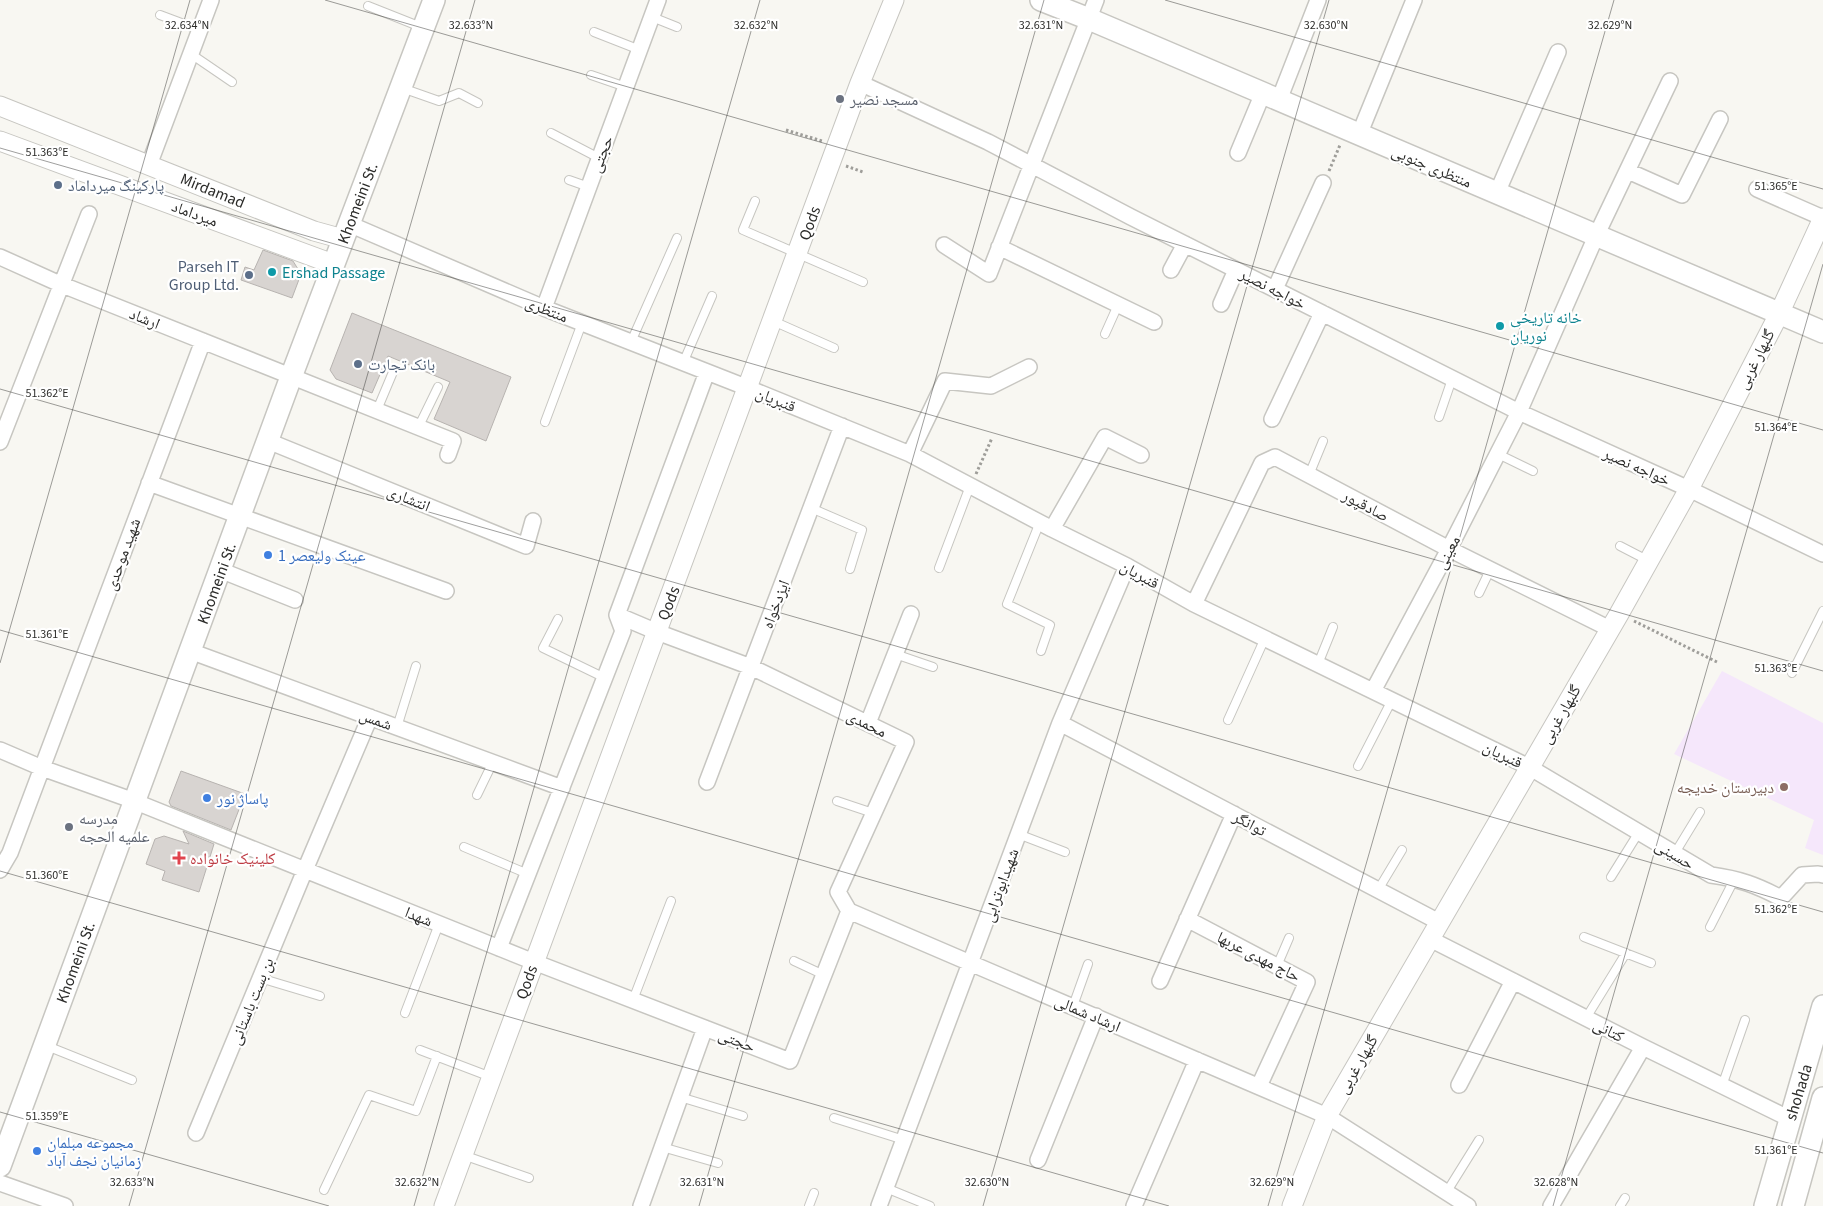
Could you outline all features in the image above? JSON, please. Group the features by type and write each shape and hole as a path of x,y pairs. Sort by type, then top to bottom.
{"main road":[{"name":"Khomeini St.","path":"0,1166 291,376 434,0"},
{"name":"منتظری جنوبی","path":"1041,0 1092,9 1271,97 1597,234 1823,332"},
{"name":"shohada","path":"1765,1206 1823,1006"},
{"name":"shohada","path":"1793,1206 1823,1098"}],"street":[{"path":"149,165 211,0"},
{"name":"حجتی","path":"544,308 658,0"},
{"name":"Qods","path":"444,1206 860,83 894,0"},
{"path":"1238,153 1271,97 1318,0"},
{"path":"1353,132 1414,0"},
{"path":"944,245 989,274 1092,9"},
{"path":"1497,193 1558,52"},
{"path":"1518,412 1597,234 1670,81"},
{"name":"خواجه نصیر","path":"860,83 988,142 1518,412 1689,489 1823,554"},
{"name":"Mirdamad","path":"0,106 314,231 346,231"},
{"path":"1628,171 1682,195 1720,119"},
{"name":"میرداماد","path":"0,141 334,264"},
{"path":"1275,289 1323,183"},
{"path":"1757,189 1823,218"},
{"path":"0,442 60,284 89,214"},
{"name":"گلبهار غربی","path":"1292,1206 1327,1116 1689,489 1778,314 1823,218"},
{"name":"منتظری","path":"346,231 748,388"},
{"path":"1171,270 1185,244"},
{"path":"999,248 1154,322"},
{"name":"ارشاد","path":"0,258 60,284 453,442 448,455"},
{"path":"1221,304 1236,270"},
{"path":"1272,419 1322,313"},
{"name":"شهید موحدی","path":"0,870 10,853 203,340"},
{"path":"910,454 945,381 991,386 1030,367"},
{"path":"499,948 624,631 617,614 707,372"},
{"name":"قنبریان","path":"748,388 910,454 1046,526 1127,566 1194,604 1530,767"},
{"name":"معینی","path":"1373,691 1449,549 1518,412"},
{"name":"ایزدخواه","path":"707,782 842,426"},
{"path":"1046,526 1105,437 1141,455"},
{"name":"انتشاری","path":"268,441 526,546 534,521"},
{"name":"صادقپور","path":"1194,604 1262,463 1275,457 1490,570 1614,621"},
{"path":"149,483 446,591"},
{"name":"شهیدابوترابی","path":"879,1206 1060,723 1127,566"},
{"path":"220,570 295,600"},
{"name":"محمدی","path":"617,614 657,632 751,667 906,742 838,892 849,911"},
{"path":"868,723 911,614"},
{"name":"شمس","path":"190,651 562,788"},
{"path":"305,870 370,717"},
{"name":"توانگر","path":"1060,723 1439,922"},
{"name":"شهدا","path":"0,750 42,768 135,801 534,962"},
{"name":"حسینی","path":"1530,767 1711,875 1735,878 1760,887 1781,898 1802,876 1823,875"},
{"path":"1160,981 1234,814"},
{"name":"بن بست باستانی","path":"196,1133 305,870"},
{"name":"حجتی","path":"534,962 790,1061 849,911"},
{"name":"ارشاد شمالی","path":"849,911 1327,1116 1444,1200 1468,1206"},
{"name":"حاج مهدی عربها","path":"1188,919 1307,982 1259,1086"},
{"name":"کتانی","path":"1430,939 1790,1119"},
{"path":"1459,1085 1513,981"},
{"path":"1038,1160 1096,1016"},
{"path":"641,1206 705,1028"},
{"path":"1551,1206 1643,1047"},
{"path":"1134,1206 1197,1060"},
{"path":"0,1183 65,1206"}],"lane":[{"path":"368,6 423,28"},
{"path":"160,15 200,30"},
{"path":"652,17 677,28"},
{"path":"594,32 640,50"},
{"path":"191,54 232,82"},
{"path":"591,75 626,87"},
{"path":"400,88 438,101 459,93 478,103"},
{"path":"551,133 599,158"},
{"path":"569,180 588,186"},
{"path":"755,201 743,230 863,282"},
{"path":"631,342 677,238"},
{"path":"683,363 712,296"},
{"path":"1105,334 1118,305"},
{"path":"773,321 834,348"},
{"path":"544,422 582,323"},
{"path":"377,410 393,372"},
{"path":"1438,417 1452,379"},
{"path":"418,428 438,387"},
{"path":"1309,475 1324,441"},
{"path":"1498,454 1534,471"},
{"path":"939,568 970,486"},
{"path":"811,508 862,530 850,569"},
{"path":"1041,651 1050,624 1007,604 1046,526"},
{"path":"1620,546 1649,561"},
{"path":"1479,593 1490,570"},
{"path":"1792,673 1823,611"},
{"path":"558,619 543,648 605,678"},
{"path":"1318,664 1333,627"},
{"path":"1228,720 1265,638"},
{"path":"895,654 933,667"},
{"path":"397,727 416,666"},
{"path":"1358,766 1392,700"},
{"path":"477,795 493,762"},
{"path":"837,801 873,813"},
{"path":"1675,854 1700,812"},
{"path":"1611,877 1638,832"},
{"path":"1018,834 1066,852"},
{"path":"464,847 528,874"},
{"path":"1378,890 1402,850"},
{"path":"1710,927 1735,878"},
{"path":"633,1000 671,901"},
{"path":"405,1013 439,924"},
{"path":"1584,937 1651,963"},
{"path":"1277,966 1289,938"},
{"path":"1586,1018 1626,953"},
{"path":"794,961 824,975"},
{"path":"1073,1006 1088,964"},
{"path":"260,978 320,996"},
{"path":"1722,1086 1745,1020"},
{"path":"45,1045 132,1080"},
{"path":"420,1050 491,1076"},
{"path":"324,1190 369,1095 416,1111 437,1056"},
{"path":"680,1097 742,1116"},
{"path":"834,1118 904,1140"},
{"path":"1444,1200 1478,1140"},
{"path":"662,1147 718,1163"},
{"path":"463,1155 529,1178"},
{"path":"886,1188 930,1206"},
{"path":"809,1206 814,1193"},
{"path":"1620,1206 1625,1198"}],"path":[{"path":"786,130 837,146"},
{"path":"1323,183 1353,132"},
{"path":"970,486 992,438"},
{"path":"1614,621 1719,663"}],"shaded area":[{"name":"دبیرستان خدیجه","path":"1722,671 1823,723 1823,855 1805,848 1814,820 1674,754"}],"building":[{"name":"Ershad Passage","path":"263,250 293,261 301,274 292,298 241,280 245,267 254,270"},
{"path":"352,313 511,377 486,441 434,419 450,382 388,356 372,393 336,379 330,370"},
{"name":"پاساژ نور","path":"181,771 245,794 231,830 171,806 169,802"},
{"name":"کلینیک خانواده","path":"183,831 214,844 199,892 162,880 165,871 146,864 155,839 164,836 189,844"}],"place":[{"name":"مسجد نصیر","path":"840,99"},
{"name":"پارکینگ میرداماد","path":"58,185"},
{"name":"Ershad Passage","path":"272,272"},
{"name":"Parseh IT Group Ltd.","path":"249,275"},
{"name":"خانه تاریخی نوریان","path":"1500,326"},
{"name":"بانک تجارت","path":"358,364"},
{"name":"عینک ولیعصر 1","path":"268,555"},
{"name":"دبیرستان خدیجه","path":"1784,787"},
{"name":"پاساژ نور","path":"207,798"},
{"name":"مدرسه علمیه الحجه","path":"69,827"},
{"name":"کلینیک خانواده","path":"179,858"},
{"name":"مجموعه مبلمان زمانیان نجف آباد","path":"37,1151"}]}
